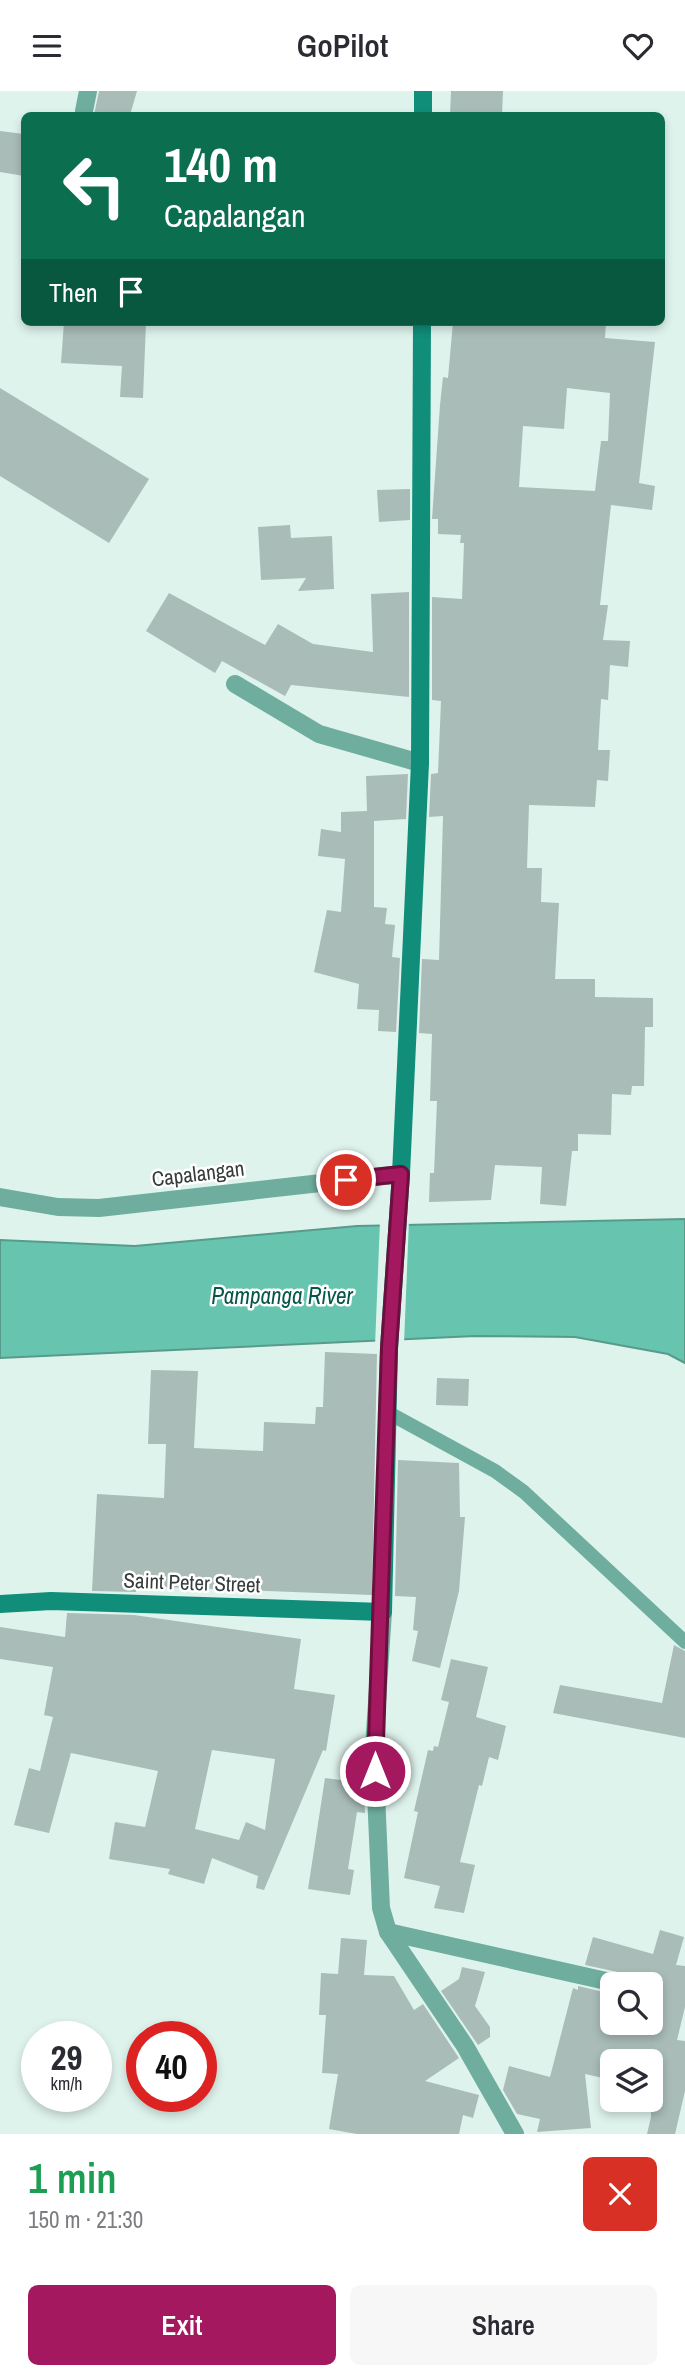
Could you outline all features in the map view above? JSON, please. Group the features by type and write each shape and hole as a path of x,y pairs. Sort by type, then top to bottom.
{"main road":[{"path":"422,112 423,91"},
{"path":"383,1612 389,1348 401,1174 420,763 422,326"},
{"name":"Saint Peter Street","path":"0,1604 51,1601 383,1612"}],"street":[{"path":"84,111 88,91"},
{"path":"235,684 319,734 420,763"},
{"name":"Capalangan","path":"0,1197 58,1207 99,1208 401,1174"},
{"path":"383,1612 374,1747 381,1908 388,1931 465,2046 515,2134"},
{"path":"388,1931 600,1980"}],"lane":[{"path":"387,1412 495,1471 524,1492 685,1642"}],"water":[{"name":"Pampanga River","path":"685,1219 685,1363 668,1354 575,1337 475,1336 0,1358 0,1240 135,1246 357,1226"}],"pier":[{"path":"409,1220 404,1344 375,1346 380,1221"}],"building":[{"path":"99,91 137,91 131,112 95,112"},
{"path":"451,91 503,91 502,112 450,112"},
{"path":"0,131 21,134 21,176 0,172"},
{"path":"64,326 146,326 143,398 120,397 122,366 61,363"},
{"path":"453,326 606,326 605,338 655,342 639,483 655,486 652,510 611,505 600,605 608,605 603,640 630,641 628,667 610,665 608,700 601,699 598,750 610,750 608,781 597,780 595,807 529,805 527,868 542,868 541,902 559,903 555,979 595,979 595,997 653,998 653,1027 645,1027 644,1086 632,1086 631,1095 612,1094 611,1135 578,1134 578,1151 572,1151 566,1206 540,1204 542,1167 495,1165 491,1200 429,1202 430,1173 434,1173 437,1101 430,1101 432,1034 419,1033 422,959 439,960 443,816 429,817 431,774 438,773 441,701 432,700 432,597 462,599 464,543 460,543 461,535 438,534 438,519 432,519 443,377 448,378","holes":["567,388 610,393 608,441 601,441 595,491 519,487 523,426 564,429"]},
{"path":"0,388 149,479 109,543 0,476"},
{"path":"410,489 410,520 379,522 377,490"},
{"path":"290,525 291,538 332,536 334,589 298,591 306,578 261,580 258,527"},
{"path":"409,592 409,697 291,685 285,696 222,661 215,673 146,631 169,593 265,645 278,624 313,644 373,652 371,594"},
{"path":"408,774 406,819 374,821 374,907 387,908 385,924 395,925 392,957 400,958 396,1032 378,1031 379,1010 357,1009 359,984 314,972 327,910 341,912 345,859 318,856 321,829 341,832 341,812 367,811 366,776"},
{"path":"325,1352 377,1354 372,1595 136,1586 136,1592 92,1591 97,1494 164,1498 166,1444 148,1444 151,1370 198,1371 194,1448 263,1451 264,1422 315,1424 316,1407 323,1407"},
{"path":"437,1378 469,1379 468,1406 436,1405"},
{"path":"398,1460 459,1463 460,1517 465,1517 459,1591 440,1668 412,1661 418,1631 413,1630 416,1597 395,1596"},
{"path":"67,1613 134,1615 301,1639 294,1689 335,1695 326,1751 323,1750 264,1890 256,1888 258,1876 212,1858 204,1884 168,1874 170,1869 109,1859 115,1822 145,1827 158,1771 71,1753 49,1833 14,1825 29,1768 40,1771 53,1717 44,1715 53,1667 0,1659 0,1627 65,1637","holes":["212,1750 275,1759 265,1830 246,1822 239,1840 195,1829"]},
{"path":"674,1645 685,1651 685,1738 553,1713 560,1685 662,1703"},
{"path":"451,1659 488,1667 476,1717 506,1726 498,1760 489,1757 482,1786 479,1785 460,1862 475,1865 464,1913 434,1908 440,1886 404,1878 418,1812 414,1811 428,1750 433,1751 434,1746 438,1747 449,1702 441,1700"},
{"path":"325,1778 364,1783 365,1813 357,1812 348,1869 354,1870 350,1895 308,1889"},
{"path":"660,1930 684,1937 676,1965 685,1966 685,2007 677,2040 685,2041 685,2091 675,2134 647,2134 651,2112 663,2112 663,2049 600,2049 600,2077 585,2074 591,2128 537,2132 540,2119 517,2114 503,2090 509,2066 550,2077 573,1988 578,1990 578,1986 600,1991 600,2035 663,2035 663,1972 618,1972 585,1965 593,1937 653,1954"},
{"path":"341,1938 367,1940 364,1975 394,1976 414,2010 423,2004 459,2058 425,2081 479,2095 473,2118 463,2115 459,2134 357,2134 329,2129 338,2074 322,2073 326,2015 319,2015 321,1973 338,1974"},
{"path":"462,1967 485,1972 475,2006 490,2027 490,2037 478,2045 441,1991 459,1979"}],"route":[{"path":"346,1180 401,1174 389,1348 383,1612 374,1747 375,1771"}]}
